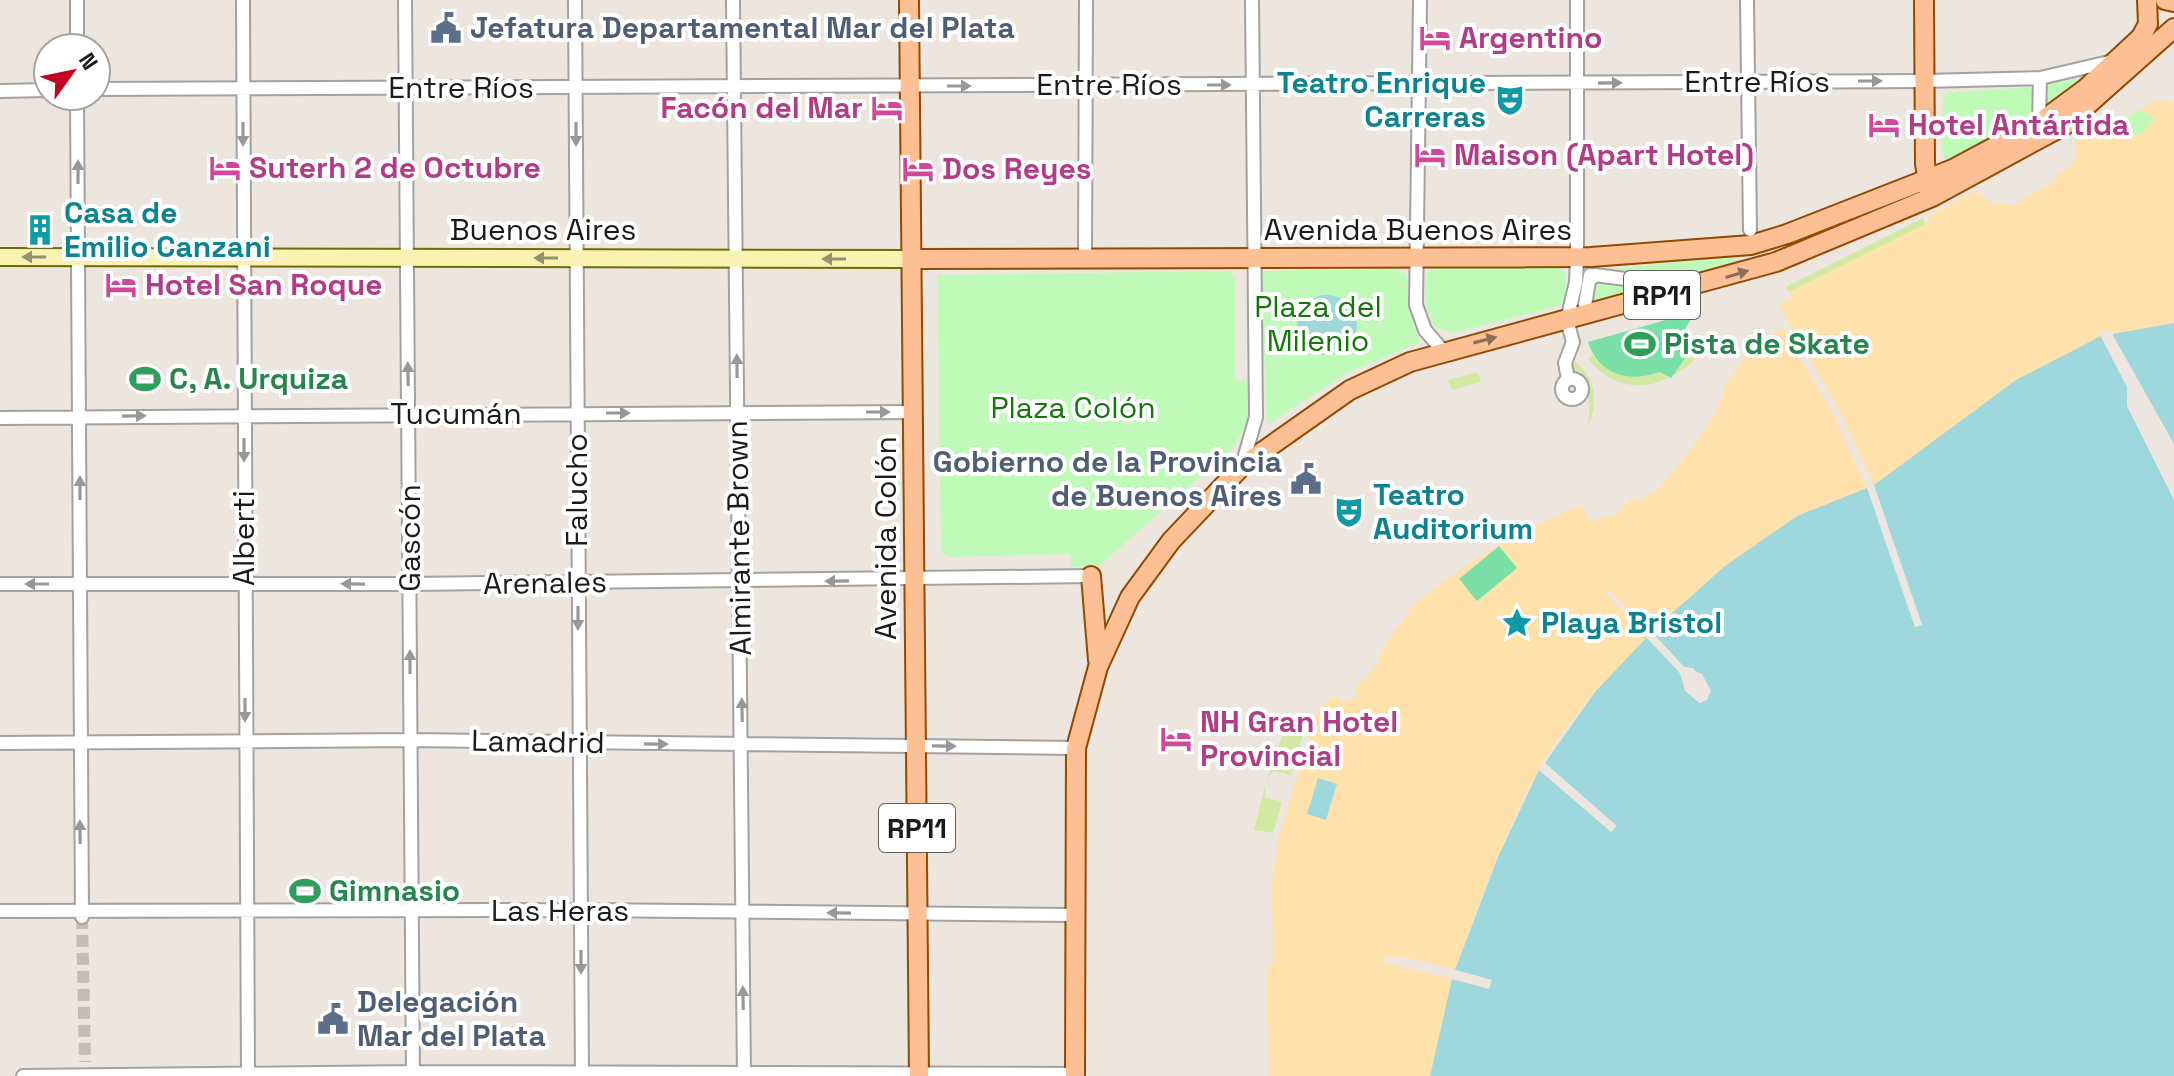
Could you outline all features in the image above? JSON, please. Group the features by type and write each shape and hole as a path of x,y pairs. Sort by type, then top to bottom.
{"main road":[{"name":"Avenida Colón","path":"909,0 919,1075"},
{"path":"1924,0 1930,188"},
{"name":"RP11","path":"1750,237 1778,238 1930,188 2039,123 2119,59 2145,31 2147,0"},
{"path":"2165,0 2174,2"},
{"name":"RP11","path":"1075,1075 1073,915 1076,748 1098,667 1142,578 1184,526 1242,466 1350,390 1443,351 1776,262 2065,125 2174,28"},
{"name":"Avenida Buenos Aires","path":"1085,259 1577,257 1750,237"},
{"name":"Buenos Aires","path":"912,259 1085,259"},
{"name":"RP11","path":"1091,576 1098,667"}],"street":[{"path":"77,0 77,32"},
{"name":"Alberti","path":"243,0 248,1075"},
{"name":"Gascón","path":"405,0 413,1074"},
{"name":"Falucho","path":"575,0 582,1074"},
{"name":"Almirante Brown","path":"733,0 744,1074"},
{"path":"1085,259 1086,0"},
{"path":"1242,466 1256,417 1252,0"},
{"path":"1420,0 1417,311 1431,340 1443,351"},
{"path":"1568,379 1565,363 1578,341 1567,320 1576,282 1577,257 1577,0"},
{"path":"1747,0 1750,237"},
{"name":"Entre Ríos","path":"112,89 1925,81 2040,78 2119,59"},
{"path":"2039,123 2040,78"},
{"path":"0,91 32,90"},
{"path":"77,112 82,914"},
{"name":"Buenos Aires","path":"0,257 912,259"},
{"path":"1585,305 1590,278"},
{"name":"Tucumán","path":"0,418 913,412"},
{"name":"Arenales","path":"0,584 740,582 1091,576"},
{"name":"Lamadrid","path":"0,743 410,740 1076,748"},
{"name":"Las Heras","path":"0,911 82,914 581,910 1073,915"},
{"path":"23,1076 85,1071 248,1075 1075,1075"}],"green space":[{"path":"2089,76 2047,108 2047,84"},
{"path":"2030,87 2033,92 2033,120 1947,162 1942,153 1943,93"},
{"path":"2140,109 2154,119 2142,133 2133,136 2128,118"},
{"path":"1923,218 1925,225 1789,292 1786,287"},
{"path":"1734,256 1734,261 1590,304 1585,272"},
{"path":"1558,266 1565,273 1565,299 1558,306 1454,333 1436,328 1426,308 1425,275 1432,267"},
{"name":"Plaza del Milenio","path":"1398,268 1407,276 1410,314 1420,342 1345,374 1267,425 1261,276 1264,271"},
{"name":"Plaza Colón","path":"1229,271 1235,279 1235,380 1247,381 1247,423 1233,448 1099,566 1071,567 1070,554 950,557 941,553 937,275"},
{"name":"Pista de Skate","path":"1694,312 1683,334 1694,346 1671,378 1660,372 1637,377 1616,374 1600,362 1588,342"},
{"path":"1696,344 1707,345 1695,359 1673,375"},
{"path":"1593,355 1607,368 1624,375 1642,376 1660,372 1669,377 1650,384 1618,382 1602,373 1588,359"},
{"path":"1574,361 1587,375 1593,391 1594,408 1588,426 1587,390 1585,383 1574,372"},
{"path":"1478,372 1481,382 1452,390 1448,380"},
{"path":"1499,546 1517,568 1477,601 1459,579"},
{"path":"1289,716 1306,725 1290,775 1273,771 1267,780"},
{"path":"1265,786 1265,797 1282,802 1273,833 1254,830"}],"sand":[{"path":"2152,101 2174,102 2174,323 2101,336 2016,380 1874,485 1844,419 1778,303 1792,299 1789,292 1930,222 1928,216 1976,191 1991,204 2007,203 2010,207 2056,180 2055,176 2069,168 2075,157 2075,136 2102,115 2113,128"},
{"name":"Playa Bristol","path":"1783,327 1837,421 1867,488 1797,516 1725,566 1651,632 1607,589 1606,595 1647,637 1574,717 1538,771 1503,844 1455,970 1404,957 1382,958 1381,962 1452,979 1430,1076 1269,1076 1267,967 1273,964 1272,882 1279,835 1318,711 1329,699 1338,696 1341,702 1358,696 1355,687 1375,667 1387,642 1410,608 1471,562 1513,537 1582,505 1589,521 1616,515 1633,497 1636,501 1657,490 1714,416 1727,382 1751,349"}],"water":[{"path":"1327,295 1348,304 1357,325 1348,346 1327,355 1306,346 1297,325 1306,304"},
{"path":"2174,323 2174,1076 1430,1076 1452,979 1489,988 1491,980 1455,970 1498,857 1539,770 1611,832 1617,826 1545,763 1595,692 1647,637 1676,667 1695,699 1700,703 1711,691 1693,668 1684,667 1651,632 1725,566 1797,516 1867,488 1915,627 1922,625 1874,485 2016,380 2101,336"},
{"path":"1318,778 1337,784 1326,820 1307,814"}],"pier":[{"path":"2110,330 2174,444 2174,500 2127,406 2127,387 2099,333"},
{"path":"1872,482 1922,625 1915,627 1866,484"},
{"path":"1649,629 1684,667 1702,674 1711,691 1707,700 1700,703 1685,691 1680,673 1644,635","holes":["1683,671 1699,677 1707,691 1700,698 1688,688"]},
{"path":"1451,969 1492,980 1489,989 1448,978 1453,975 1486,984 1454,974"}],"tunnel":[{"path":"82,917 85,1062"}],"place":[{"name":"Jefatura Departamental Mar del Plata","path":"446,28"},
{"name":"Argentino","path":"1435,38"},
{"name":"Teatro Enrique Carreras","path":"1510,100"},
{"name":"Facón del Mar","path":"887,108"},
{"name":"Hotel Antártida","path":"1884,125"},
{"name":"Maison (Apart Hotel)","path":"1430,155"},
{"name":"Suterh 2 de Octubre","path":"225,168"},
{"name":"Dos Reyes","path":"918,169"},
{"name":"Casa de Emilio Canzani","path":"40,230"},
{"name":"Hotel San Roque","path":"121,285"},
{"name":"Pista de Skate","path":"1640,344"},
{"name":"C, A. Urquiza","path":"145,379"},
{"name":"Gobierno de la Provincia de Buenos Aires","path":"1306,479"},
{"name":"Teatro Auditorium","path":"1349,512"},
{"name":"Playa Bristol","path":"1517,623"},
{"name":"NH Gran Hotel Provincial","path":"1176,739"},
{"name":"Gimnasio","path":"305,891"},
{"name":"Delegación Mar del Plata","path":"333,1019"}]}
